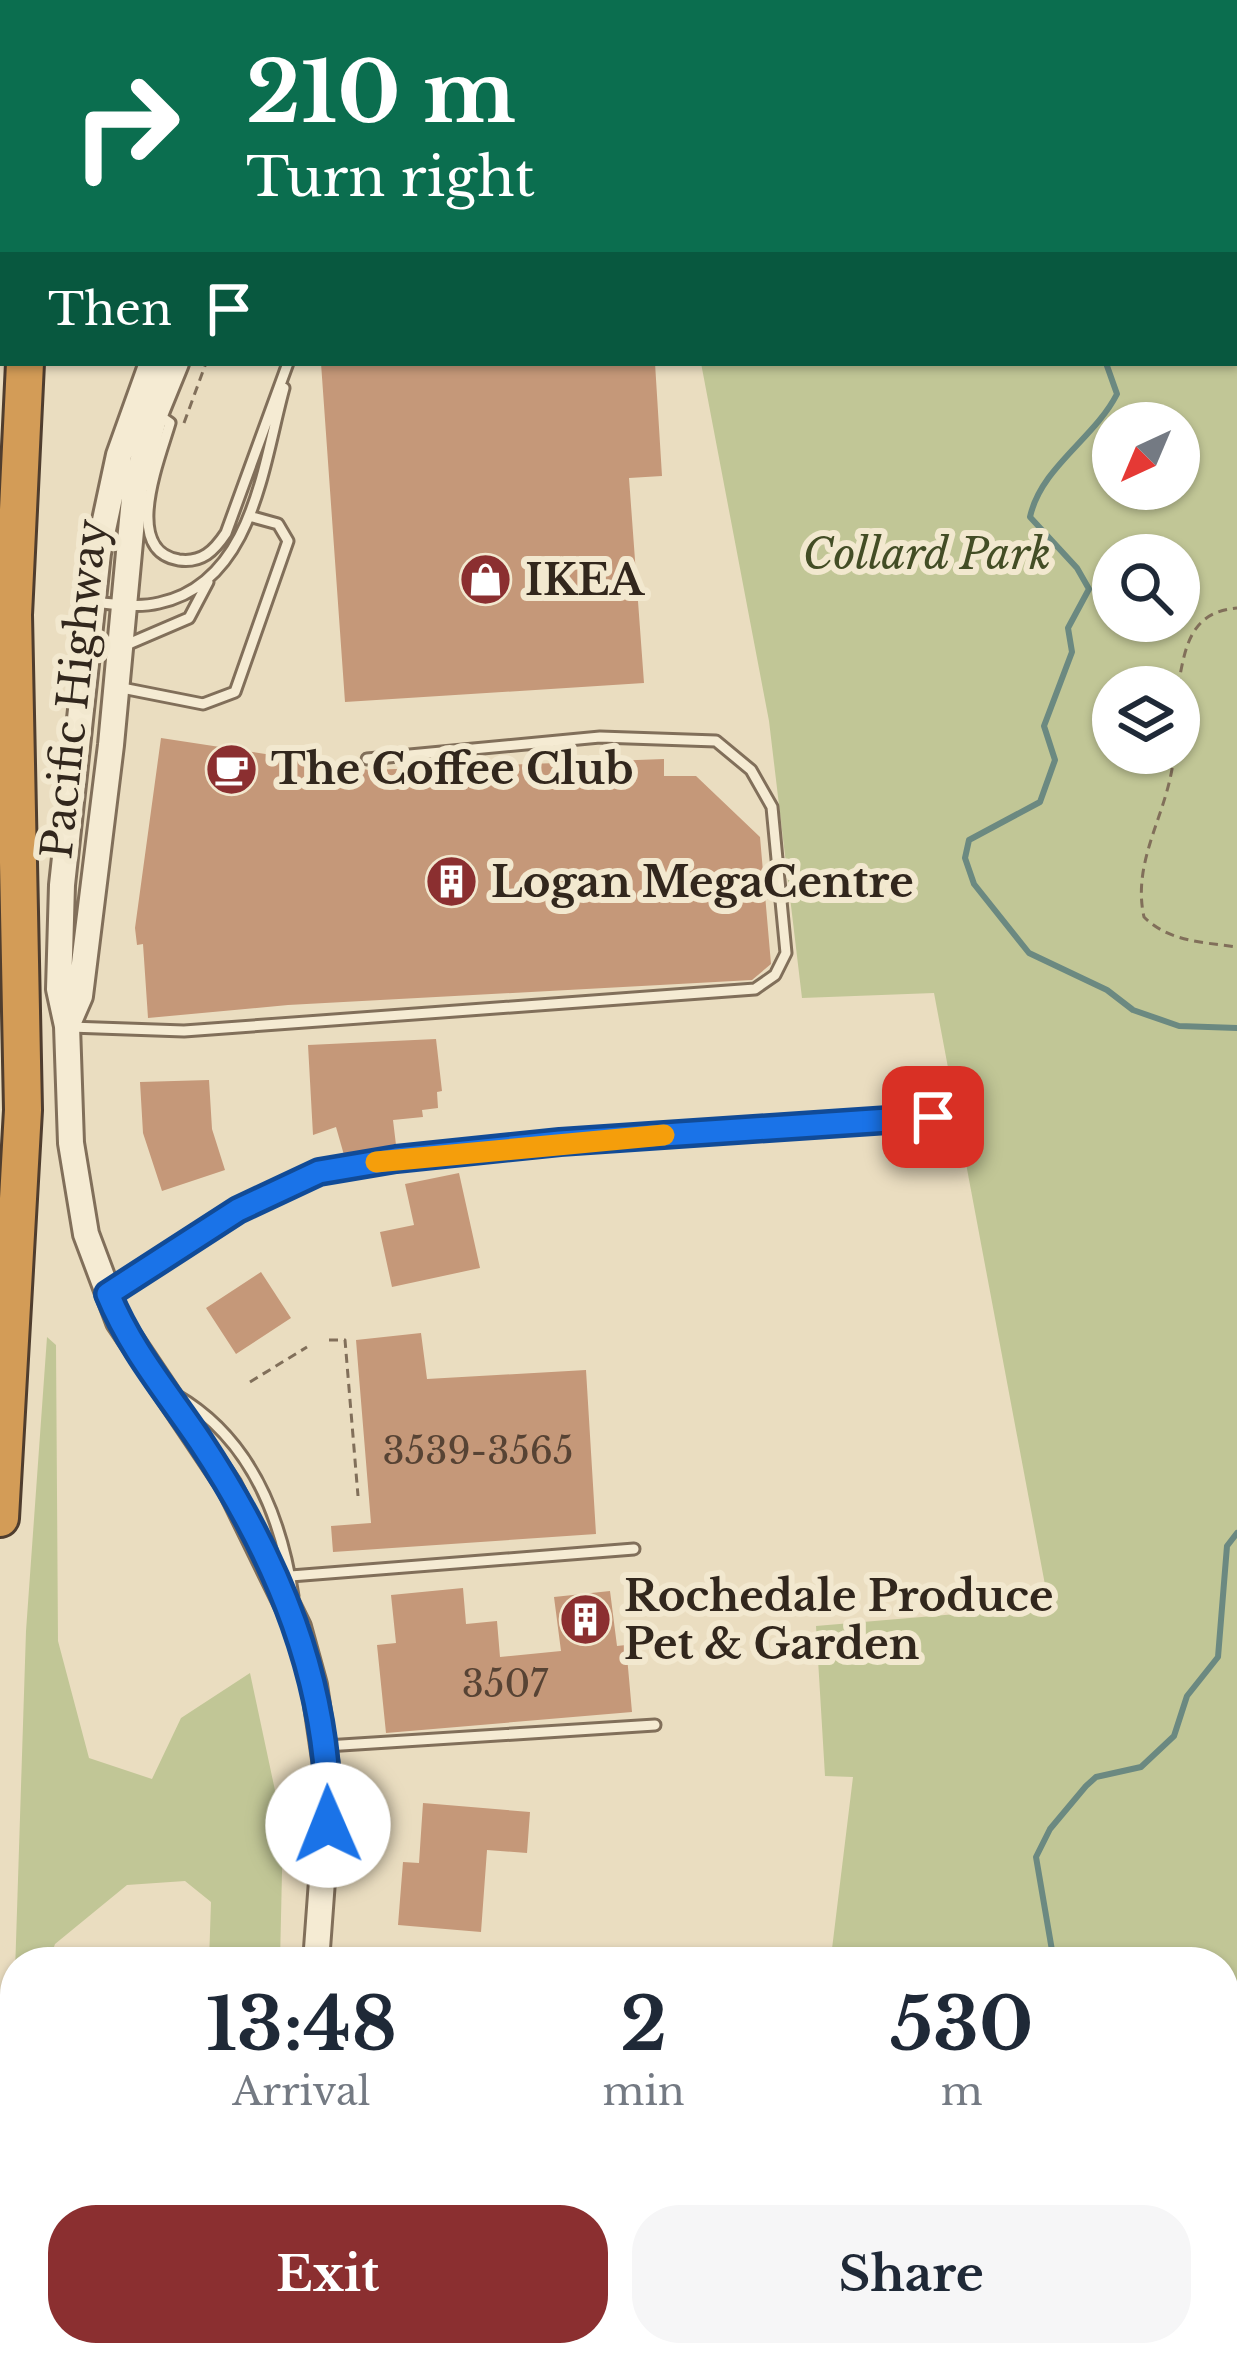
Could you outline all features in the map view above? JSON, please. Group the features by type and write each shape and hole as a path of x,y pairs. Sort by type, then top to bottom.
{"highway":[{"path":"0,1517 22,1110 13,615 25,366"}],"street":[{"name":"Pacific Highway","path":"151,366 110,485 61,908 59,988 67,1026 75,1185 86,1234 108,1294 137,1354 229,1486 284,1577 326,1746 328,1825 317,1947"},
{"name":"Pacific Highway","path":"67,1026 80,997 135,488 175,366"}],"lane":[{"path":"156,412 170,423 146,524 150,542 170,558 186,561 207,556 226,533 289,366"},
{"path":"120,651 188,618 232,552 249,517 289,366"},
{"path":"116,687 203,704 236,692 288,541 278,524 249,517"},
{"path":"93,602 163,602 211,578"},
{"path":"67,1026 93,1031 184,1031 755,989 775,975 786,953 772,807 751,770 716,741 600,737 367,758"},
{"path":"108,1294 238,1210 319,1172 560,1142 933,1117"},
{"path":"284,1577 634,1549"},
{"path":"326,1746 655,1725"}],"path":[{"path":"1183,666 1193,627 1203,617 1237,608"},
{"path":"1171,774 1140,875 1144,917 1157,930 1178,938 1237,947"},
{"path":"329,1340 345,1340 358,1496"},
{"path":"250,1382 307,1346"}],"green space":[{"name":"Collard Park","path":"702,366 1237,366 1237,1947 832,1947 853,1777 825,1776 816,1626 1049,1606 934,993 802,998 769,721"},
{"path":"47,1337 56,1345 58,1641 89,1758 152,1779 181,1718 250,1673 283,1828 280,1947 210,1947 211,1902 185,1881 127,1885 55,1944 15,1947 26,1631"}],"building":[{"name":"IKEA","path":"321,366 655,366 662,476 629,478 644,683 345,702"},
{"name":"Logan MegaCentre","path":"161,738 369,770 664,759 664,776 696,776 760,837 771,964 752,980 288,1005 148,1018 143,944 137,945 135,928"},
{"path":"436,1039 442,1091 437,1092 438,1108 422,1110 423,1117 393,1120 396,1145 344,1155 336,1127 313,1135 308,1045"},
{"path":"209,1080 212,1129 225,1170 162,1191 143,1133 140,1082"},
{"path":"459,1173 480,1268 392,1287 380,1232 414,1225 405,1184"},
{"path":"261,1272 291,1318 236,1354 206,1308"},
{"path":"421,1333 427,1379 586,1370 596,1534 333,1552 331,1526 371,1523 356,1340"},
{"path":"463,1588 466,1624 497,1621 500,1657 561,1651 554,1597 610,1591 617,1646 626,1645 632,1712 386,1733 377,1645 396,1643 391,1595"},
{"path":"423,1803 530,1812 527,1853 487,1850 481,1932 398,1925 403,1862 419,1863"}],"waterway":[{"path":"1107,366 1117,394 1045,483 1030,517 1077,568 1089,589 1068,628 1072,652 1044,726 1055,760 1040,802 969,840 965,858 974,884 1029,953 1107,990 1133,1010 1179,1026 1237,1028"},
{"path":"1051,1947 1036,1857 1050,1829 1096,1777 1141,1767 1174,1736 1187,1696 1218,1657 1227,1546 1237,1533"}],"slow traffic":[{"path":"376,1162 664,1135"}],"place":[{"name":"IKEA","path":"486,580"},
{"name":"The Coffee Club","path":"232,769"},
{"name":"Logan MegaCentre","path":"452,882"},
{"name":"Rochedale Produce Pet & Garden","path":"585,1620"}],"route":[{"path":"328,1825 326,1746 314,1685 278,1577 229,1486 137,1354 108,1294 238,1210 319,1172 560,1142 933,1117"}]}
